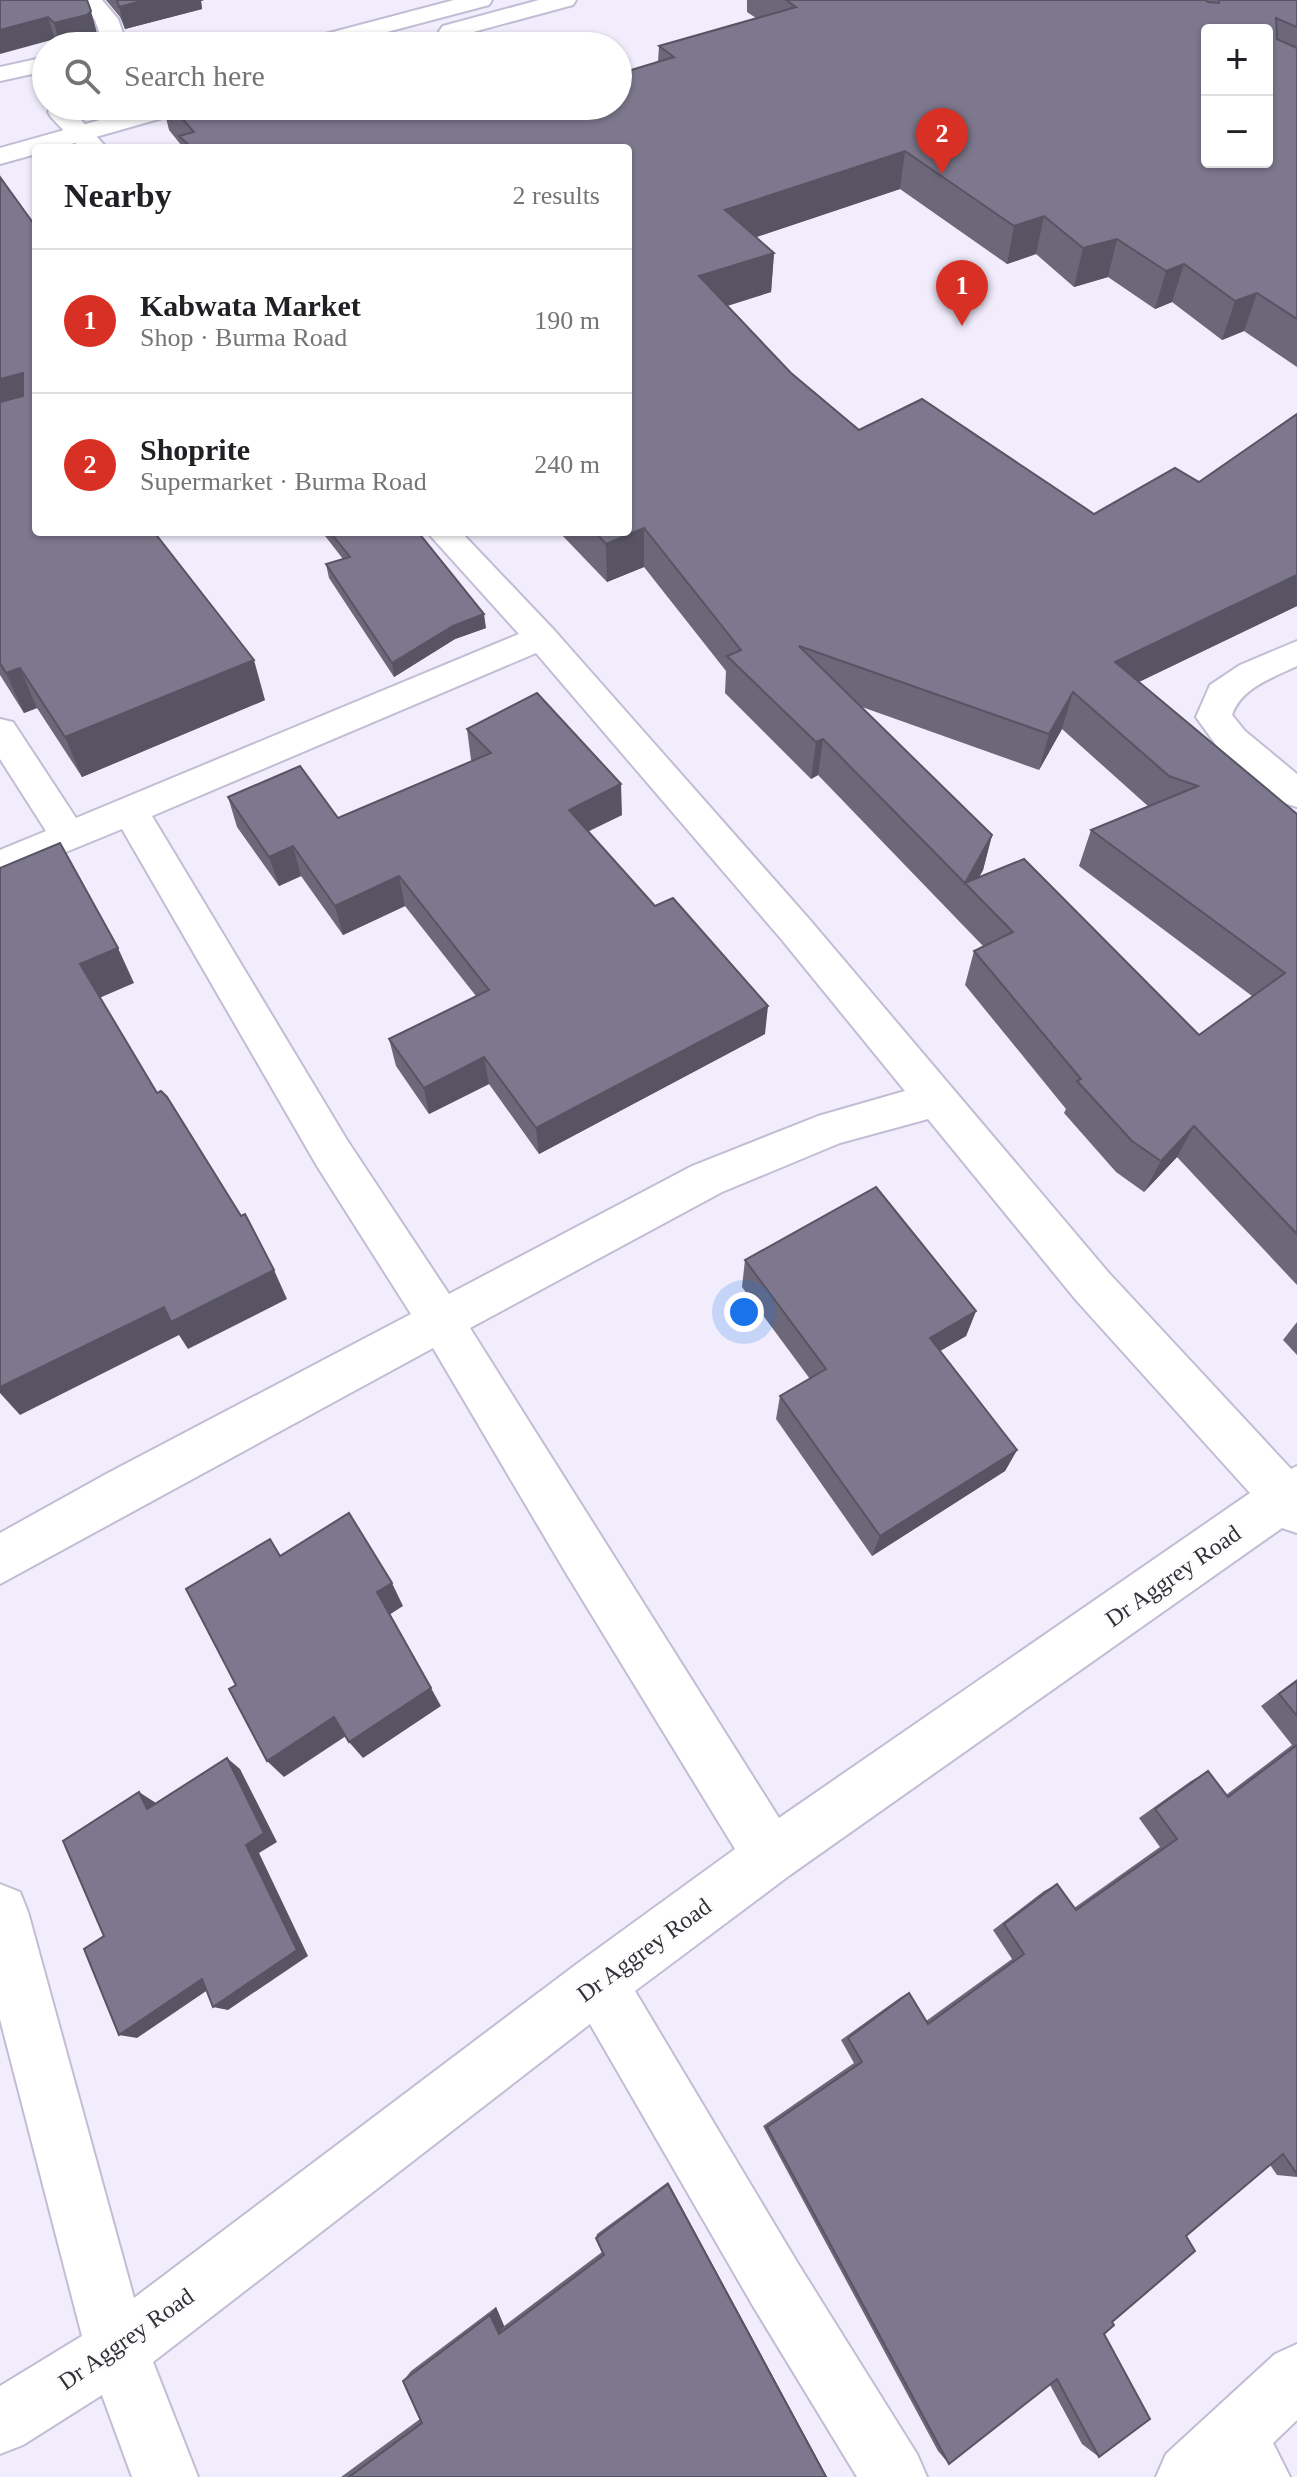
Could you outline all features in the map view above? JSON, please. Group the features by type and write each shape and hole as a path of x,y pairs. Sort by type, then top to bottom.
{"street":[{"path":"90,0 106,19 111,32"},
{"path":"360,32 481,0"},
{"path":"448,32 565,0"},
{"path":"0,74 32,67"},
{"path":"76,120 87,140"},
{"path":"65,144 87,140 141,120"},
{"path":"0,156 32,150"},
{"path":"447,536 542,638 796,930 1092,1286 1293,1499"},
{"path":"0,865 542,638"},
{"path":"1297,652 1252,673 1222,693 1214,717 1232,740 1297,794"},
{"path":"0,731 68,835"},
{"path":"131,812 332,1153 441,1321 583,1556 771,1856"},
{"path":"0,1560 125,1489 707,1179 833,1128 936,1100"},
{"name":"Dr Aggrey Road","path":"0,2422 117,2350 598,1983 771,1856 1293,1499"},
{"path":"0,1912 117,2350 165,2477"},
{"path":"598,1983 775,2284 894,2477"},
{"path":"1226,2464 1297,2376"}],"building":[{"path":"0,0 87,0 91,11 87,15 54,23 48,17 0,30"},
{"path":"117,0 146,0 119,7"},
{"path":"786,0 1205,0 1219,3 1219,0 1297,0 1297,27 1276,18 1277,39 1297,48 1297,319 1257,293 1235,301 1184,264 1166,271 1117,239 1083,248 1044,216 1014,226 905,151 725,210 774,253 699,276 791,373 859,430 922,399 1094,514 1175,468 1199,482 1297,414 1297,575 1115,662 1297,814 1297,1234 1194,1126 1161,1161 1132,1141 1077,1081 1081,1079 974,951 1013,932 823,739 816,742 727,656 741,650 644,528 632,533 632,144 188,144 179,136 194,132 183,120 632,120 632,70 674,57 659,46 796,7","holes":["799,646 1049,734 1073,692 1169,776 1198,786 1091,830 1285,973 1199,1035 1024,859 965,883 992,835"]},
{"path":"0,177 32,221 32,536 157,536 254,660 65,737 20,668 6,673 0,663 0,402 23,396 23,373 0,379"},
{"path":"333,536 421,536 484,614 453,626 392,663 326,564 350,557"},
{"path":"599,536 625,536 606,544"},
{"path":"537,693 621,784 569,810 655,906 673,898 768,1006 536,1128 484,1057 424,1088 389,1039 489,990 399,876 335,906 293,846 269,857 228,797 300,766 338,818 491,753 467,729"},
{"path":"60,843 118,948 80,964 157,1093 161,1091 167,1097 241,1216 245,1214 274,1270 171,1322 164,1307 0,1387 0,868"},
{"path":"876,1187 976,1311 930,1338 1017,1450 880,1536 780,1396 826,1369 745,1260"},
{"path":"349,1513 392,1583 377,1592 431,1688 349,1742 334,1717 267,1761 229,1689 236,1685 186,1589 270,1539 280,1556"},
{"path":"1297,1681 1297,1716 1279,1694"},
{"path":"1297,1745 1297,2174 1283,2154 1186,2236 1195,2251 1112,2322 1114,2325 1104,2334 1150,2419 1099,2457 1057,2379 949,2464 767,2127 862,2062 848,2038 909,1993 928,2024 1024,1954 1004,1924 1057,1884 1076,1910 1177,1839 1155,1809 1208,1771 1228,1797"},
{"path":"227,1758 264,1833 246,1845 297,1950 213,2007 202,1979 119,2035 84,1949 104,1936 63,1841 139,1792 147,1809"},
{"path":"668,2184 826,2477 349,2477 422,2423 403,2381 490,2315 499,2334 604,2255 596,2238"}],"place":[{"name":"Shoprite","path":"942,174"},
{"name":"Kabwata Market","path":"962,326"}]}
